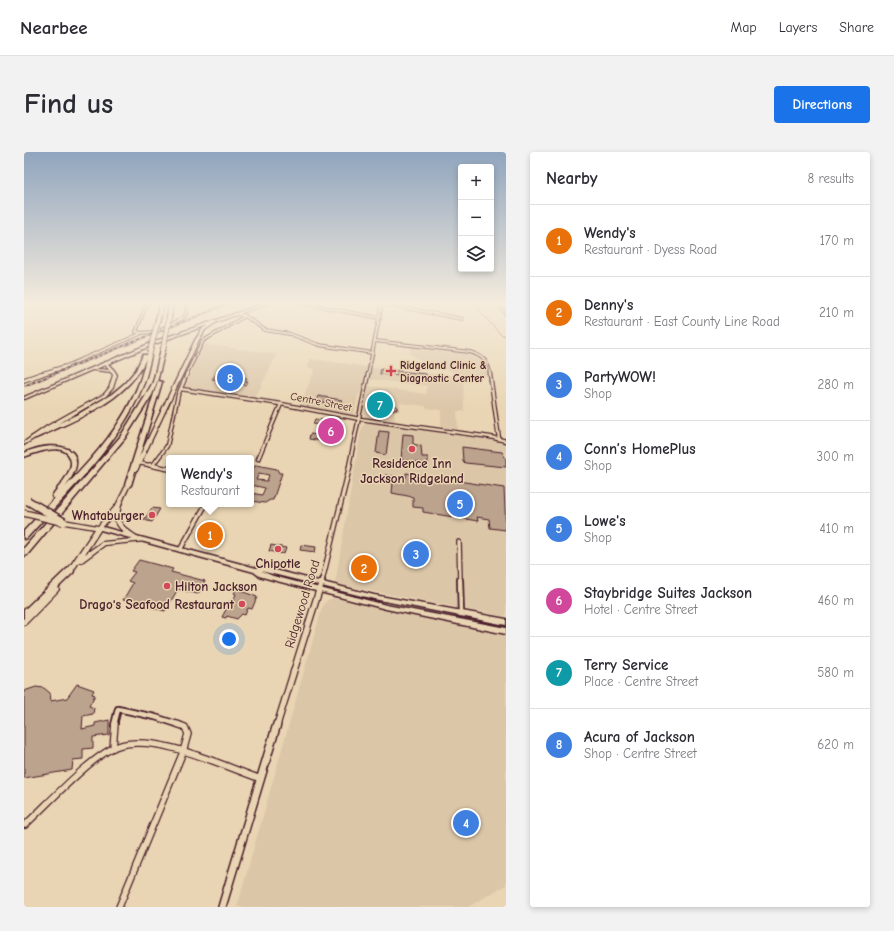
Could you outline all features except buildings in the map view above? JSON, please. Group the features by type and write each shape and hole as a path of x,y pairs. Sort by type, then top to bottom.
{"highway":[{"path":"34,437 88,410 123,389 138,371 147,356 153,338"},
{"path":"128,485 161,375 165,338"},
{"path":"24,553 122,438 149,395 155,382 163,350"},
{"path":"24,536 95,458 132,406 146,375 147,356"},
{"path":"24,454 35,450 54,447 68,452 73,456 73,469 47,510"},
{"path":"26,499 64,522"},
{"path":"24,615 70,571"}],"main road":[{"path":"24,398 168,338"},
{"path":"136,538 119,525 116,514 118,506 197,340"},
{"path":"24,444 105,394 112,388 115,381 115,375 105,364"},
{"path":"80,374 101,369 113,372"},
{"path":"70,571 99,528 118,506"},
{"path":"24,513 76,525 99,528 256,570 260,574 419,607 506,622"},
{"path":"78,561 104,543 144,540"},
{"path":"320,587 393,609 506,631"}],"street":[{"path":"24,380 64,367 130,338"},
{"path":"153,465 167,446 181,389 203,341 208,338"},
{"path":"301,338 319,345 373,353"},
{"path":"375,341 462,350 484,358 489,365 499,439"},
{"name":"Ridgewood Road","path":"223,906 262,780 276,724 320,587 332,543 360,419 375,341"},
{"name":"Centre Street","path":"181,389 281,404 360,419 506,441"},
{"path":"258,460 281,404"},
{"path":"138,463 166,468"},
{"path":"180,550 204,507"},
{"path":"459,542 461,614"},
{"path":"24,622 51,595 70,571"},
{"path":"113,748 113,732 118,709 155,717 186,727 188,734 183,752 119,907"},
{"path":"25,825 97,758 113,748 138,742 162,744 262,780"}],"shaded area":[{"path":"202,344 277,354 255,398 185,387"},
{"path":"411,345 470,353 478,356 485,362 488,377 455,373 417,359 410,354"},
{"path":"311,359 368,367 364,387 358,396 354,415 300,406 315,369 307,367"},
{"path":"371,368 463,376 464,411 457,411 458,430 441,428 441,410 426,408 426,406 400,403 400,411 394,411 395,421 366,418 364,416 367,386 426,394 427,386 368,379"},
{"path":"369,422 481,438 506,444 506,617 335,584 360,435 363,425"},
{"path":"333,598 506,635 506,885 468,907 237,907 322,608 326,601"}],"railway":[{"path":"24,386 143,338"}],"place":[{"name":"Ridgeland Clinic & Diagnostic Center","path":"391,371"},
{"name":"Acura of Jackson","path":"230,378"},
{"name":"Terry Service","path":"380,405"},
{"name":"Staybridge Suites Jackson","path":"331,431"},
{"name":"Residence Inn Jackson Ridgeland","path":"412,449"},
{"name":"Lowe's","path":"460,504"},
{"name":"Whataburger","path":"152,515"},
{"name":"Wendy's","path":"210,535"},
{"name":"Chipotle","path":"278,549"},
{"name":"PartyWOW!","path":"416,554"},
{"name":"Denny's","path":"364,568"},
{"name":"Hilton Jackson","path":"167,586"},
{"name":"Drago's Seafood Restaurant","path":"242,604"},
{"name":"Conn’s HomePlus","path":"466,823"}]}
